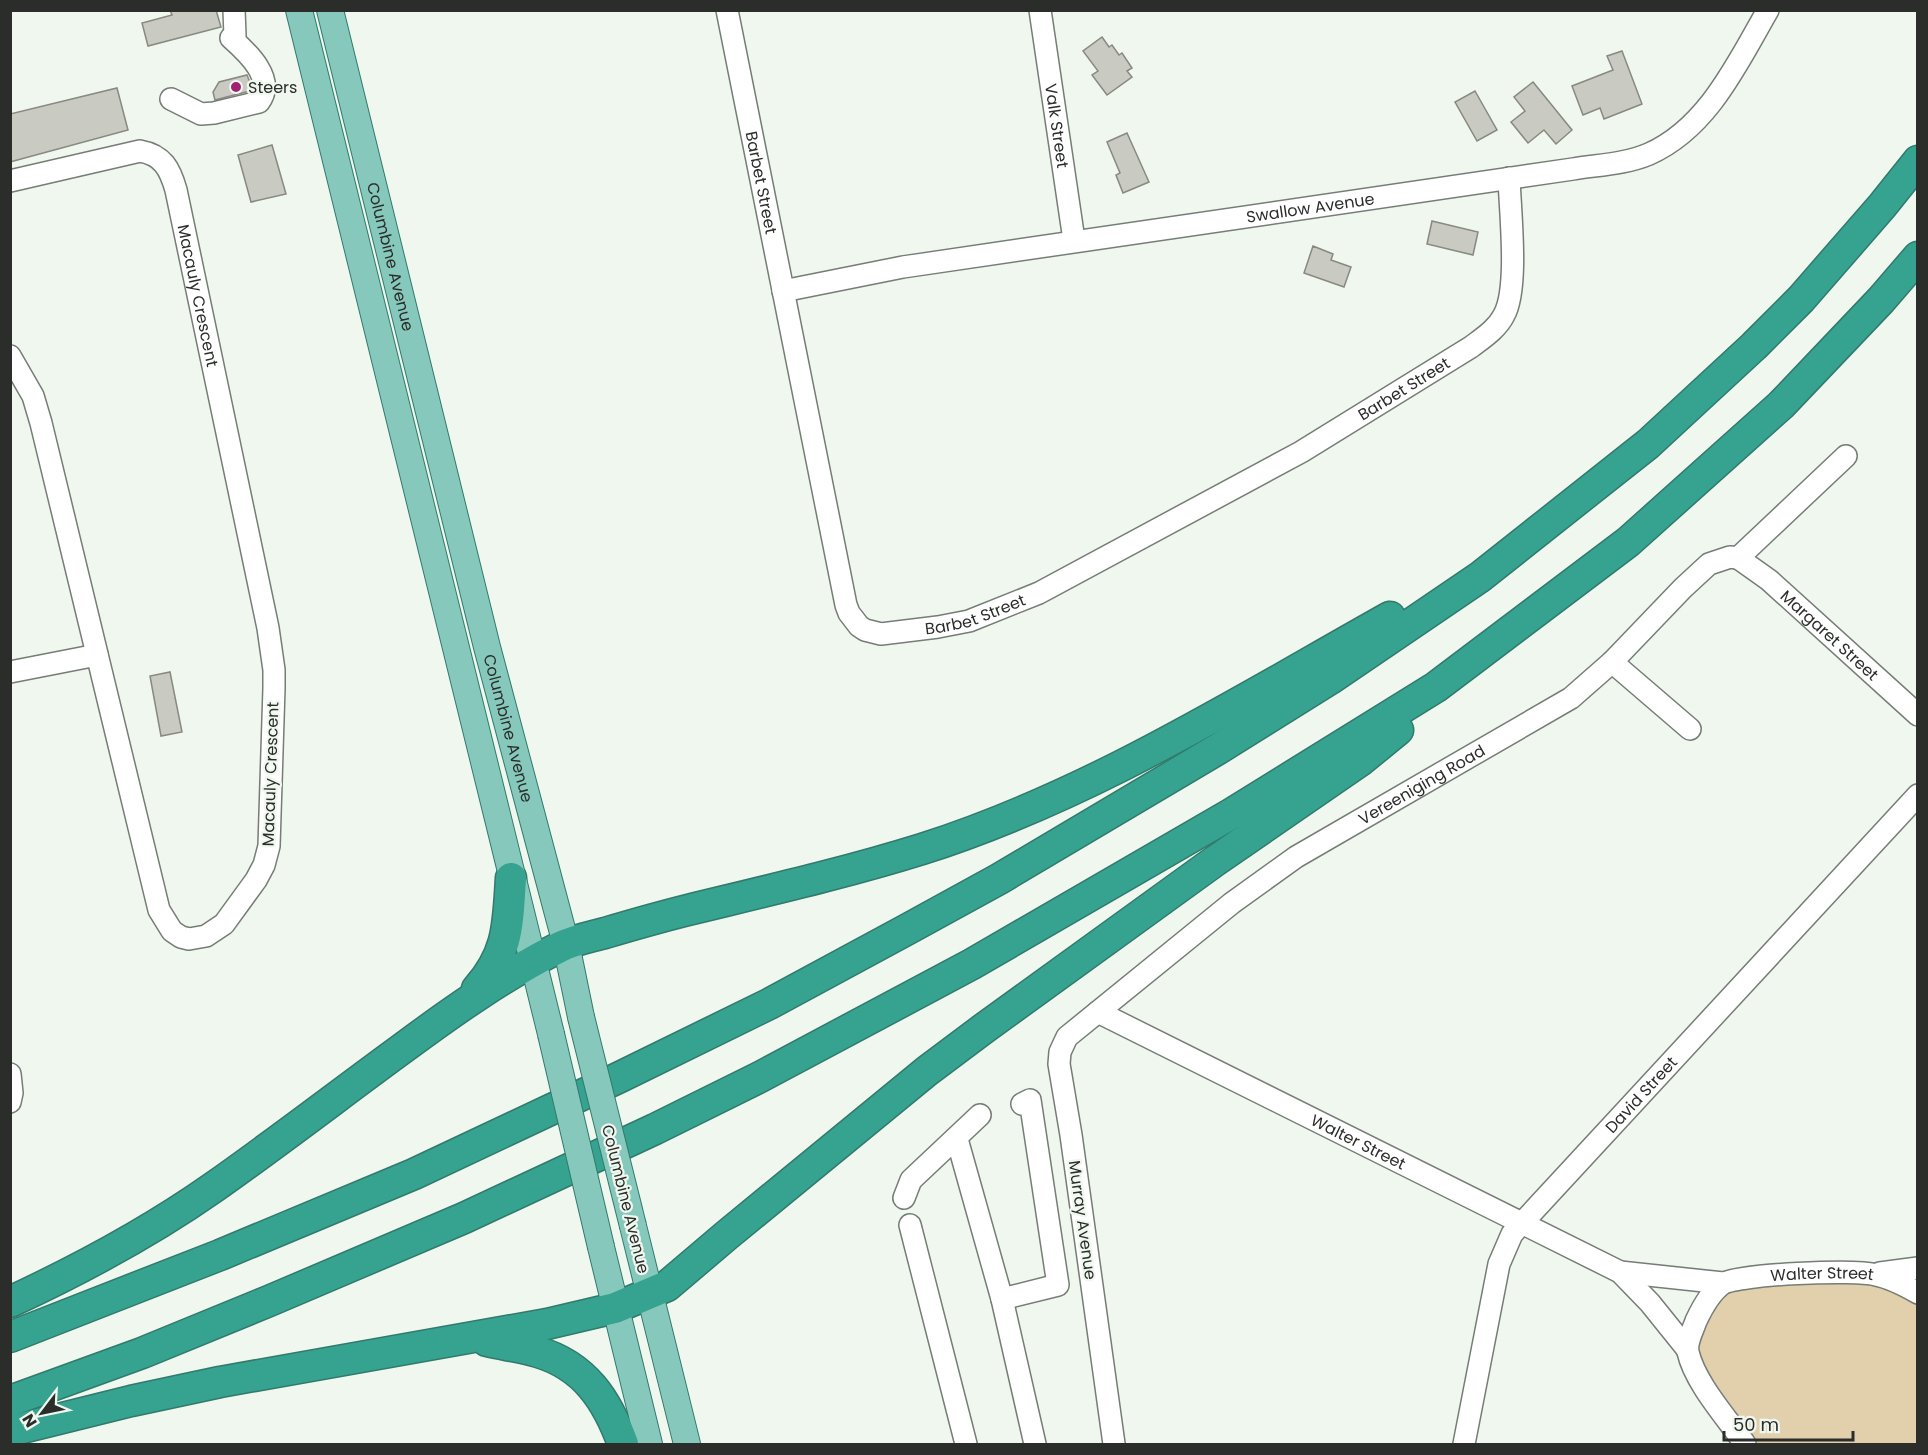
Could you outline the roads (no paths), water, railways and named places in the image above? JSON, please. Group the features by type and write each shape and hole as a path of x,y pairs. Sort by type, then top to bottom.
{"highway":[{"path":"10,1337 220,1255 414,1174 769,1004 999,879 1218,749 1330,679 1480,578 1648,444 1754,346 1815,282 1882,206 1917,161"},
{"path":"10,1401 142,1353 269,1301 464,1218 655,1129 760,1077 972,964 1232,814 1436,687 1637,534 1781,405 1881,300 1917,257"},
{"path":"10,1302 66,1276 139,1235 214,1187 467,1001 566,944 656,918 866,865 924,848 982,827 1053,798 1131,760 1215,717 1402,610 1436,594 1480,578"},
{"path":"10,1431 220,1382 547,1324 615,1308 667,1286 927,1071 1215,861 1360,761 1399,729 1436,687"},
{"path":"467,1001 496,965 502,951 507,927 511,878"},
{"path":"472,1337 540,1353 558,1360 580,1374 598,1392 608,1408 622,1444"}],"main road":[{"name":"Columbine Avenue","path":"298,10 551,1034 649,1444"},
{"name":"Columbine Avenue","path":"330,10 487,647 566,944 581,1017 687,1444"}],"street":[{"path":"171,99 201,114 259,102 266,91 265,81 255,64 233,37 234,10"},
{"name":"Barbet Street","path":"727,10 849,613 859,626 873,633 894,633 976,619 1069,579 1301,452 1471,347 1503,318 1510,303 1512,285 1509,178"},
{"name":"Valk Street","path":"1040,10 1074,240"},
{"name":"Swallow Avenue","path":"783,291 903,267 1074,240 1509,178 1624,160 1648,154 1666,145 1700,116 1716,97 1768,10"},
{"name":"Macauly Crescent","path":"10,181 140,151 150,153 164,162 176,190 250,538 274,670 267,855 256,880 235,910 215,931 206,936 189,939 182,937 172,931 159,910 37,409 26,381 10,356"},
{"path":"1738,558 1846,456"},
{"name":"Vereeniging Road","path":"1098,1012 1232,903 1296,856 1571,698 1612,662 1709,564 1730,557 1738,558"},
{"name":"Margaret Street","path":"1738,558 1769,580 1917,715"},
{"path":"10,672 97,655"},
{"path":"1612,662 1690,729"},
{"name":"David Street","path":"1464,1444 1499,1264 1512,1234 1917,795"},
{"name":"Walter Street","path":"1098,1012 1620,1272 1650,1303 1687,1349 1704,1385 1745,1444"},
{"name":"Murray Avenue","path":"1098,1012 1067,1038 1060,1052 1059,1064 1114,1444"},
{"path":"10,1074 12,1093 10,1102"},
{"path":"1002,1299 1058,1285 1030,1100 1022,1104"},
{"path":"904,1198 911,1180 957,1139 980,1114"},
{"path":"957,1139 1002,1299 1035,1444"},
{"path":"910,1224 966,1444"},
{"path":"1874,1274 1917,1268"},
{"name":"Walter Street","path":"1620,1272 1723,1284 1776,1275 1838,1272 1874,1274 1901,1283 1917,1293"},
{"path":"1687,1349 1704,1306 1723,1284"}],"place":[{"name":"Steers","path":"236,87"}]}
